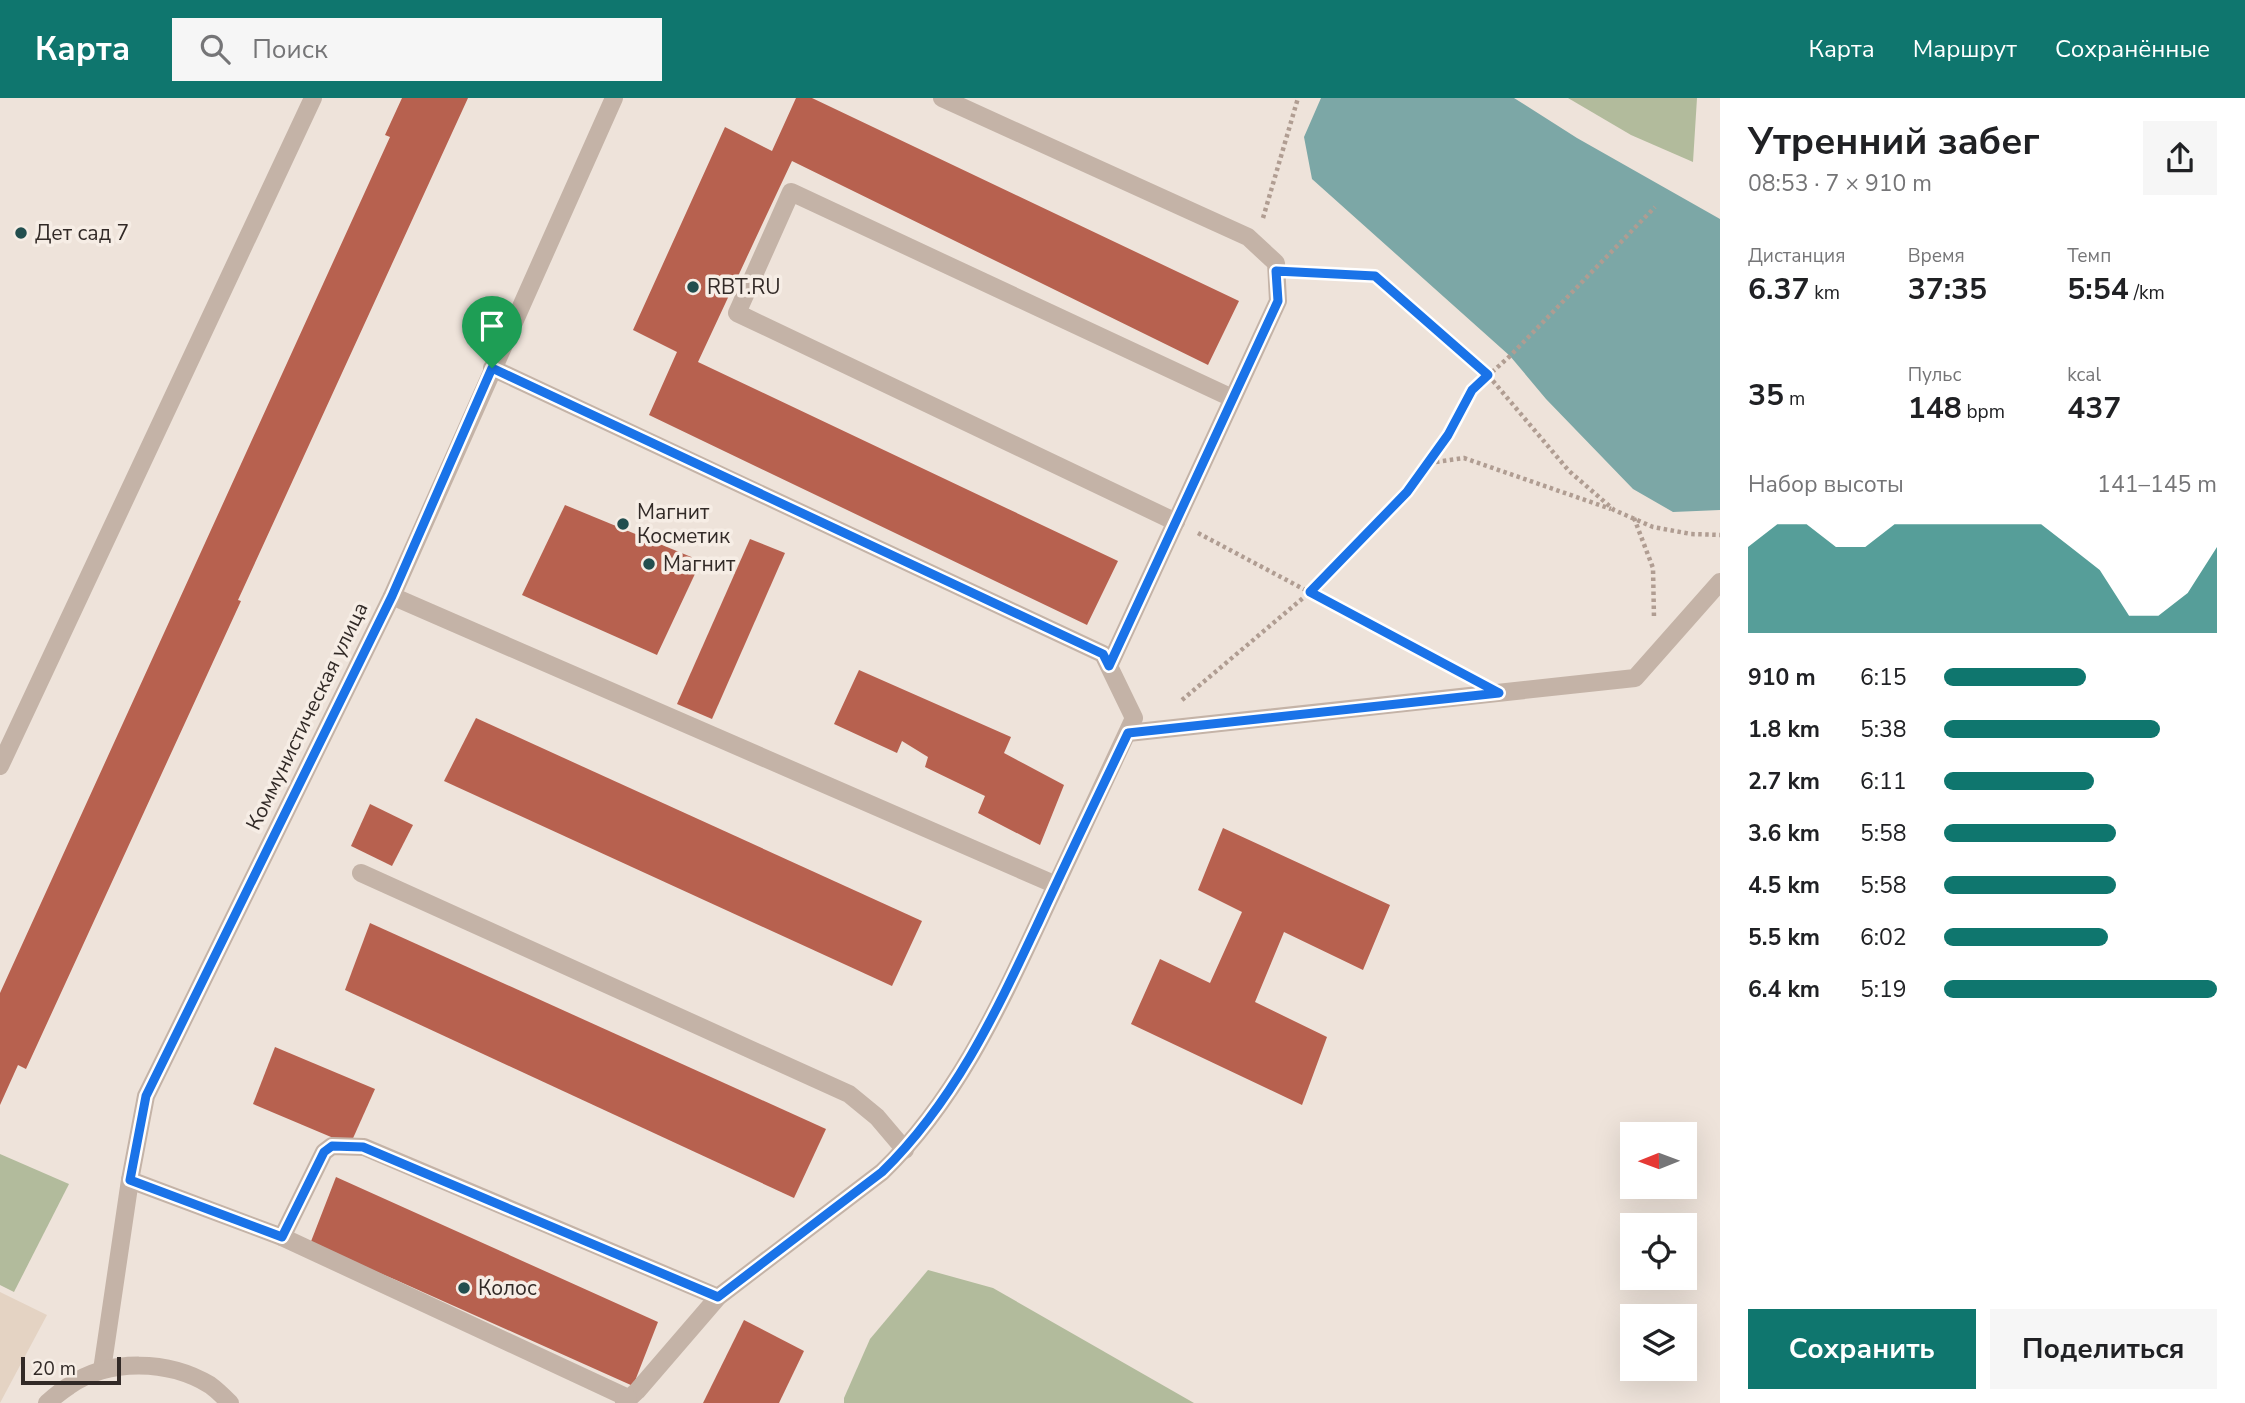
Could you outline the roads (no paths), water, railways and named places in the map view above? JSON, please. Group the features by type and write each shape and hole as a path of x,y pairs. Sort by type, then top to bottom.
{"street":[{"path":"0,766 313,98"},
{"name":"Коммунистическая улица","path":"102,1370 130,1180 146,1096 392,596 614,98"},
{"path":"942,98 1240,234 1276,264 1278,301 1109,666"},
{"path":"1175,522 737,313 791,192 1232,398"},
{"path":"130,1180 282,1237 626,1401 638,1391 718,1297 882,1172 905,1150 947,1096 998,1007 1135,718 1103,654 492,368"},
{"path":"1128,733 1635,678 1720,582"},
{"path":"392,596 1056,885"},
{"path":"361,873 849,1094 877,1117 905,1150"},
{"path":"282,1237 324,1152 332,1146 363,1147 718,1297"},
{"path":"47,1403 70,1384 102,1370 139,1365 176,1370 210,1385 230,1403"}],"water":[{"path":"1321,98 1514,98 1577,138 1720,219 1720,510 1673,512 1633,489 1546,399 1510,356 1312,179 1304,137"}],"place":[{"name":"Дет сад 7","path":"21,233"},
{"name":"RBT.RU","path":"693,287"},
{"name":"Магнит Косметик","path":"623,524"},
{"name":"Магнит","path":"649,564"},
{"name":"Колос","path":"464,1288"}]}
